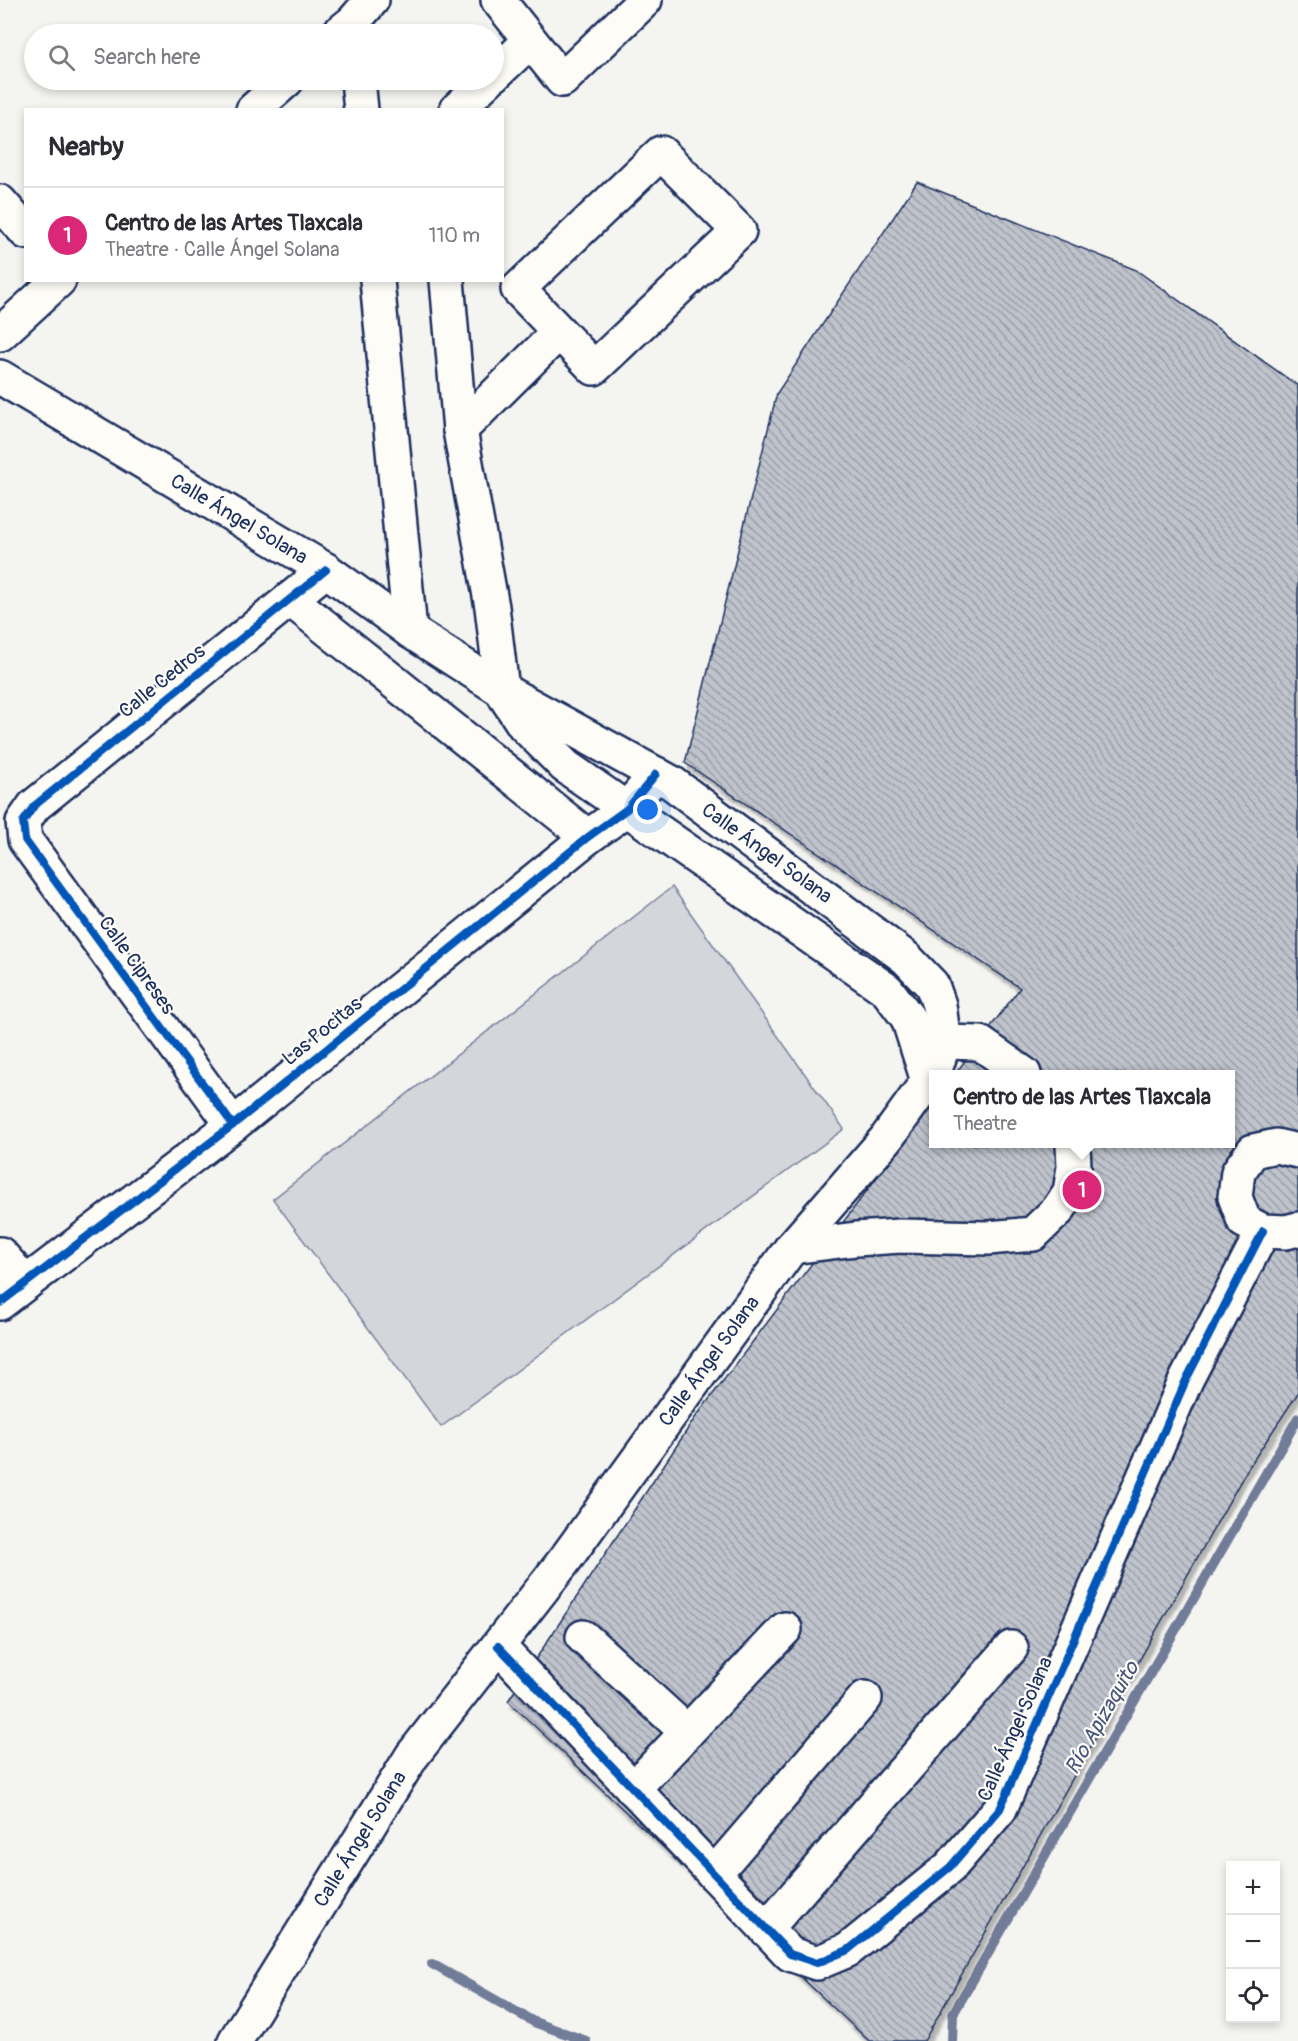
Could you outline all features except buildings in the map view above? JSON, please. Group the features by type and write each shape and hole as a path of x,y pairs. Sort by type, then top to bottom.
{"street":[{"path":"498,0 562,80 645,0"},
{"path":"504,66 530,41"},
{"path":"255,108 276,90"},
{"path":"359,90 361,108"},
{"path":"458,108 477,90"},
{"path":"661,153 739,231 594,368 558,333 518,289 661,153"},
{"path":"0,202 24,230"},
{"path":"377,282 410,631"},
{"path":"447,282 460,430 492,607 502,690"},
{"path":"0,334 44,287"},
{"path":"460,430 558,333"},
{"name":"Calle Ángel Solana","path":"0,377 326,570 410,631 502,690 672,783 906,958 932,986 939,1005 931,1043"},
{"name":"Calle Cedros","path":"23,822 34,806 326,570"},
{"path":"291,599 588,837"},
{"name":"Calle Ángel Solana","path":"502,690 524,725 566,766 887,990 931,1043 937,1064 934,1070"},
{"name":"Las Pocitas","path":"0,1303 233,1125 588,837 627,809 656,774"},
{"name":"Calle Cipreses","path":"23,822 25,840 233,1125"},
{"path":"931,1043 980,1043 1018,1070"},
{"name":"Calle Ángel Solana","path":"235,2041 412,1756 564,1561 792,1247 886,1139 929,1079"},
{"path":"1298,1151 1276,1146 1253,1151 1238,1172 1234,1197 1244,1221 1263,1231 1286,1232 1298,1229"},
{"path":"792,1247 900,1236 988,1238 1033,1234 1058,1210 1070,1192 1074,1167 1073,1148"},
{"name":"Calle Ángel Solana","path":"498,1646 790,1954 817,1963 848,1950 950,1867 1000,1809 1186,1380 1263,1231"},
{"path":"0,1254 26,1283"},
{"path":"633,1790 785,1629"},
{"path":"583,1637 687,1732"},
{"path":"766,1929 1011,1648"},
{"path":"714,1874 865,1698"}],"shaded area":[{"path":"672,887 844,1129 441,1427 273,1199"}],"waterway":[{"name":"Río Apizaquito","path":"952,2041 953,2014 1298,1418"},
{"path":"432,1964 534,2022 586,2041"}],"cycle path":[{"path":"233,1125 25,840 23,822 34,806 326,570"},
{"path":"0,1303 233,1125 588,837 627,809 656,774"},
{"path":"498,1646 790,1954 817,1963 848,1950 950,1867 1000,1809 1186,1380 1263,1231"}],"place":[{"name":"Centro de las Artes Tlaxcala","path":"1082,1190"}]}
